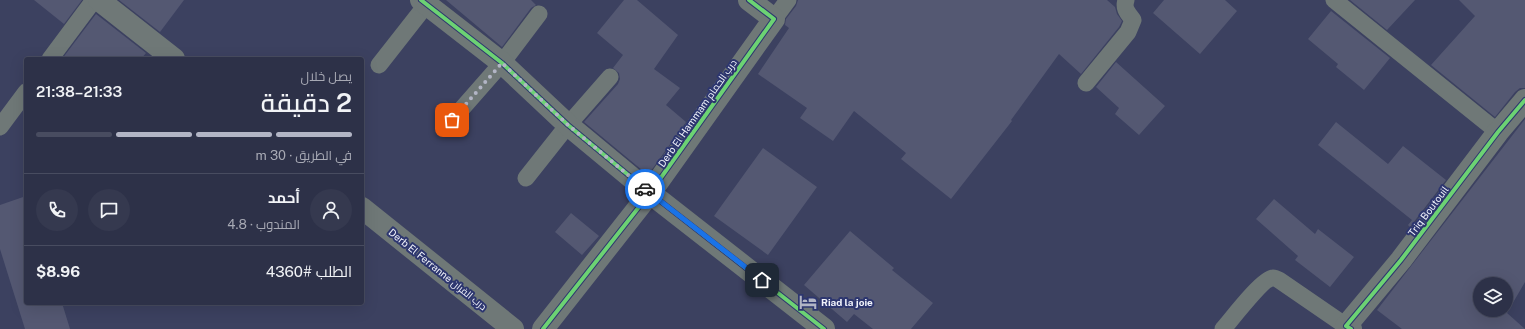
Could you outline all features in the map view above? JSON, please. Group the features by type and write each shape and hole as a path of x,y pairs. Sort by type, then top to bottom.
{"street":[{"path":"99,0 171,57"},
{"path":"749,0 774,19"},
{"path":"426,2 502,63 568,125 650,193 824,329"},
{"name":"Derb El Hammam درب الحمام","path":"543,329 650,193 774,19"},
{"name":"Triq Boutouil","path":"1348,327 1498,132 1525,100"},
{"name":"Derb El Ferranne درب الفران","path":"364,210 513,329"}],"lane":[{"path":"51,57 94,0"},
{"name":"Derb El Hammam درب الحمام","path":"774,19 788,0"},
{"path":"1086,83 1128,32 1131,26 1133,20 1124,5 1126,0"},
{"path":"1334,0 1498,132"},
{"path":"379,65 426,2"},
{"path":"452,120 502,63 539,14"},
{"path":"526,178 568,125 610,77"},
{"path":"0,127 24,95"},
{"path":"1223,329 1255,291 1268,280 1273,278 1279,280 1348,327"}],"building":[{"path":"34,0 82,0 64,24"},
{"path":"119,0 184,0 160,32"},
{"path":"446,0 531,0 536,5 531,8 502,47"},
{"path":"624,0 637,0 678,35 654,69 680,88 666,105 686,122 648,175 584,122 618,84 620,79 619,73 613,68 623,55 597,33"},
{"path":"798,0 1107,0 1115,7 1117,14 1122,21 1119,27 1081,74 1059,54 1011,120 1012,121 951,199 901,159 906,153 854,111 833,141 800,118 807,108 758,74 789,28 785,25 786,19 796,6"},
{"path":"1164,0 1225,0 1237,11 1200,54 1153,13"},
{"path":"1350,0 1415,0 1387,30"},
{"path":"1459,0 1525,0 1525,88 1520,88 1515,92 1495,117 1431,65 1475,16"},
{"path":"1331,11 1390,58 1364,90 1336,67 1338,64 1308,39"},
{"path":"96,14 146,53 143,57 64,57"},
{"path":"1116,62 1165,106 1139,135 1115,114 1119,108 1096,87"},
{"path":"1525,119 1525,282 1513,303 1513,277 1473,277 1473,317 1512,317 1525,329 1402,329 1377,310"},
{"path":"1336,122 1388,164 1403,146 1446,180 1410,227 1408,225 1412,220 1318,145"},
{"path":"763,148 817,187 768,255 714,216"},
{"path":"24,197 24,305 63,305 70,329 25,329 0,249 0,205"},
{"path":"1274,199 1315,234 1318,229 1354,257 1330,287 1295,260 1298,256 1256,219"},
{"path":"571,213 599,236 582,255 555,232"},
{"path":"850,231 894,268 892,270 933,303 911,329 873,329 854,314 847,322 804,285"}],"cycle path":[{"path":"421,0 502,63 568,125 650,193 824,329"},
{"path":"543,329 650,193 774,19 749,0"},
{"path":"1351,329 1346,326 1401,260 1498,132 1525,100"}],"way so far":[{"path":"452,120 502,63 568,125 645,189"}],"place":[{"name":"Riad la joie","path":"808,302"}],"route":[{"path":"645,189 762,280"}]}
